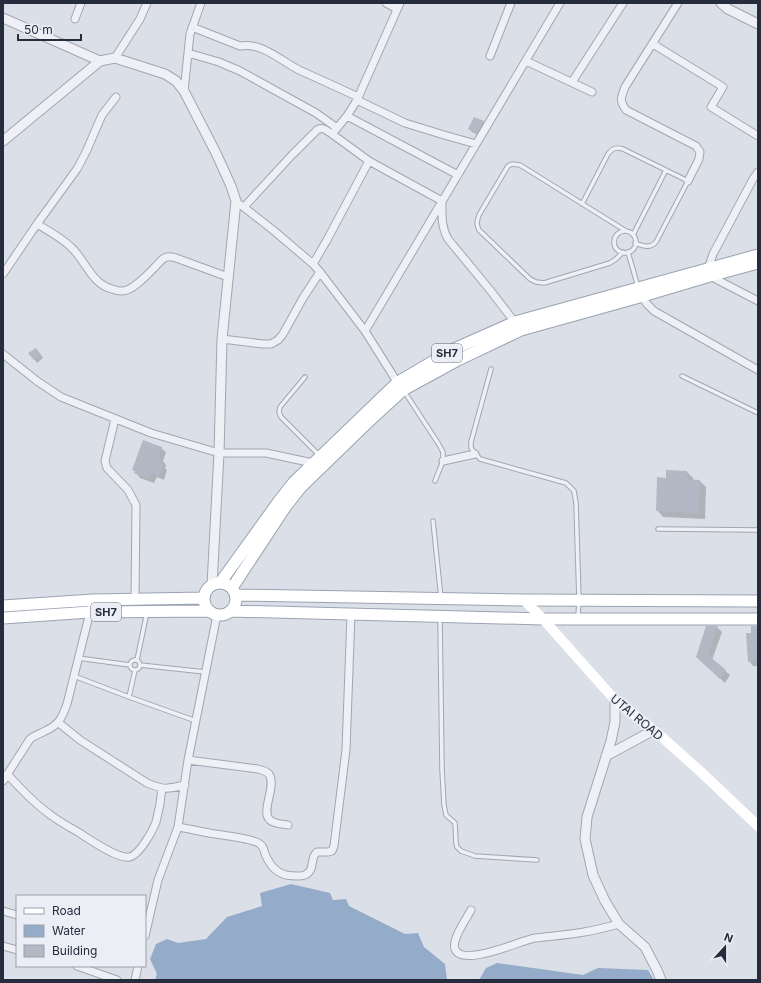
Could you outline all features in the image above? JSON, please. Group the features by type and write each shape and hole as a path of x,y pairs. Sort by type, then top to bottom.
{"main road":[{"name":"SH7","path":"3,606 93,600 204,598 206,590 216,584 294,482 320,461 400,386 454,349 518,326 709,272 758,255"},
{"name":"SH7","path":"709,272 758,263"},
{"name":"SH7","path":"3,618 90,612 213,613 224,615 231,611 236,604 234,591 286,506 320,461"},
{"path":"216,584 226,584 234,591 441,599 758,601"},
{"path":"204,598 205,605 213,613"},
{"name":"UTAI ROAD","path":"524,600 543,619 615,700 654,730 758,826"},
{"path":"231,611 578,620 758,619"}],"street":[{"path":"75,19 81,3"},
{"path":"115,58 140,19 146,3"},
{"path":"184,91 190,34 201,3"},
{"path":"332,134 347,116 358,99 398,6 386,3"},
{"path":"490,56 511,3"},
{"path":"365,331 560,3"},
{"path":"572,82 623,3"},
{"path":"678,3 625,87 621,97 621,103 626,110 696,146 700,152 699,158 688,181"},
{"path":"721,3 728,9 758,24"},
{"path":"3,18 100,61"},
{"path":"192,28 240,46 248,44 273,54 297,69 405,123 476,144"},
{"path":"653,44 723,87 711,107 758,136"},
{"path":"188,53 240,70 316,113 337,128"},
{"path":"3,140 100,61 115,58 165,74 176,81 184,91 216,153 236,201 222,339 216,584"},
{"path":"526,60 592,92"},
{"path":"3,274 77,169 102,115 116,97"},
{"path":"347,116 458,175"},
{"path":"244,207 291,156 317,130 323,128 369,161 442,201"},
{"path":"313,264 369,161"},
{"path":"758,172 713,254 709,272 758,301"},
{"path":"236,201 313,264 365,331 400,386"},
{"path":"442,201 442,224 444,232 518,326"},
{"path":"37,224 66,242 74,250 96,280 104,286 112,289 122,291 131,288 145,277 162,259 168,256 228,277"},
{"path":"222,339 262,344 271,344 278,340 320,272"},
{"path":"640,292 647,304 654,311 758,370"},
{"path":"3,354 37,381 61,397 151,433 219,453 266,454 320,461"},
{"path":"115,419 105,461 107,468 128,490 136,505 134,599"},
{"path":"443,461 475,454"},
{"path":"93,600 63,716 53,728 30,739 5,777 51,816 110,852 122,857 130,858 140,850 156,823 162,788"},
{"path":"146,932 158,880 178,827 188,760 205,672 213,613"},
{"path":"178,827 259,843 263,847 265,854 273,868 280,873 292,877 304,876 309,872 315,853 332,851 334,846 346,750 351,614"},
{"path":"615,700 615,722 587,817 585,839 593,875 605,901 619,924 645,947 661,980"},
{"path":"58,723 80,740 147,783 156,787 169,789 185,785"},
{"path":"606,756 654,730"},
{"path":"188,760 265,771 271,778 267,809 269,820 288,825"},
{"path":"471,910 459,932 454,946 457,952 465,955 494,952 534,938 584,932 619,924"},
{"path":"3,911 16,915"},
{"path":"3,946 16,950"},
{"path":"80,967 117,980"},
{"path":"136,980 138,967"}],"lane":[{"path":"582,204 608,154 616,147 688,181 656,242 653,245 646,247 635,243"},
{"path":"623,252 610,263 544,283 536,282 530,279 479,230 477,220 508,166 512,164 520,165 631,233 635,238 633,248 628,252 618,251 615,247 614,238 621,231 626,231"},
{"path":"633,235 666,170"},
{"path":"628,252 640,292"},
{"path":"491,369 471,442 471,448 480,459 566,483 574,491 576,503 579,600 578,620"},
{"path":"682,376 758,413"},
{"path":"304,377 280,407 279,412 281,417 320,461"},
{"path":"400,386 438,443 442,452 443,461 435,481"},
{"path":"433,521 441,599"},
{"path":"658,529 758,530"},
{"path":"140,665 139,661 137,660 147,612"},
{"path":"440,617 442,769 444,805 446,815 456,823 457,847 461,851 475,856 537,860"},
{"path":"78,658 130,665 135,670"},
{"path":"130,665 133,661 137,660"},
{"path":"140,665 205,672"},
{"path":"129,697 135,670 140,668 140,665"},
{"path":"74,676 196,721"}],"water":[{"path":"291,884 330,893 333,900 346,899 349,906 405,934 418,933 424,947 445,964 447,980 155,980 157,974 150,959 156,944 167,939 178,943 206,939 227,917 262,906 260,893"},
{"path":"497,963 583,975 598,968 648,970 654,980 479,980 486,968"}],"building":[{"path":"474,117 484,121 477,134 468,129"},
{"path":"36,348 41,355 34,360 28,353"},
{"path":"143,440 162,447 158,457 162,459 161,463 163,464 159,476 152,473 150,479 134,473 135,471 132,470"},
{"path":"666,470 687,471 687,479 700,480 699,513 656,511 657,477 666,478"},
{"path":"706,626 718,626 708,655 726,670 720,679 696,657"},
{"path":"751,626 758,626 758,661 748,662 746,633 751,633"}]}
